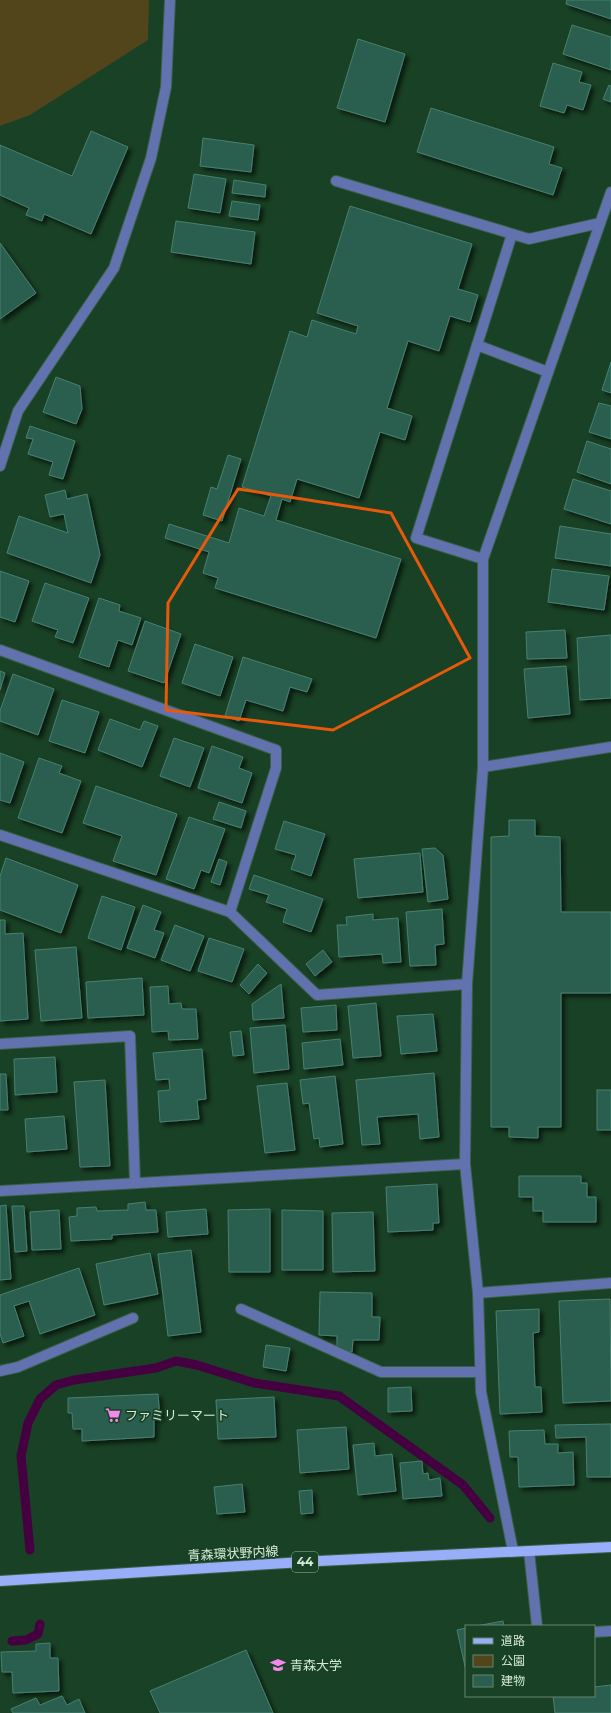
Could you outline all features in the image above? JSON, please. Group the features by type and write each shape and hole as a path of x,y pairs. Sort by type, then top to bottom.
{"main road":[{"name":"青森環状野内線","path":"0,1581 138,1571 611,1547"}],"street":[{"path":"0,466 18,410 114,268 151,158 166,87 170,0"},
{"path":"336,180 529,239 600,222"},
{"path":"513,1551 481,1392 478,1293 465,1164 467,984 483,767 483,559 611,192"},
{"path":"483,559 416,538 512,234"},
{"path":"477,345 548,372"},
{"path":"0,650 276,750 276,768 230,912"},
{"path":"483,767 611,747"},
{"path":"0,835 230,912 317,995 467,984"},
{"path":"0,1044 130,1036 135,1183"},
{"path":"0,1191 465,1164"},
{"path":"478,1293 611,1283"},
{"path":"241,1309 381,1372 480,1372"},
{"path":"0,1372 18,1367 132,1318"},
{"path":"529,1551 537,1625"},
{"path":"595,1632 611,1631"}],"highlighted area":[{"path":"238,489 391,513 470,658 333,730 166,710 168,603"}],"green space":[{"path":"0,0 149,0 148,40 30,115 0,126"}],"building":[{"path":"567,0 611,0 611,19 566,4"},
{"path":"572,25 611,37 611,70 563,54"},
{"path":"358,39 405,54 385,122 337,108"},
{"path":"553,63 582,72 579,82 591,85 583,110 567,105 564,113 540,106"},
{"path":"609,85 611,86 611,102 603,99"},
{"path":"431,108 554,147 549,164 562,168 553,195 417,152"},
{"path":"91,131 128,147 91,234 44,214 42,221 26,215 29,208 0,195 0,145 72,176"},
{"path":"203,138 254,145 251,172 200,166"},
{"path":"194,174 226,179 220,213 188,208"},
{"path":"234,180 266,185 265,197 232,193"},
{"path":"232,201 260,205 258,220 229,216"},
{"path":"350,206 472,244 458,289 478,295 470,322 450,316 439,351 408,341 387,408 412,416 405,440 380,432 359,498 297,479 290,502 282,499 276,520 401,559 376,638 215,588 218,578 203,573 209,552 165,538 169,524 229,543 239,508 264,516 271,496 242,487 290,331 307,337 312,320 356,334 358,326 317,313"},
{"path":"176,221 255,232 251,264 171,252"},
{"path":"0,243 36,293 0,319"},
{"path":"611,362 611,393 602,390"},
{"path":"56,377 80,386 82,409 76,424 43,412"},
{"path":"599,403 611,406 611,439 589,432"},
{"path":"30,426 75,441 63,479 49,475 53,462 28,454 33,439 26,438"},
{"path":"587,441 611,449 611,484 577,472"},
{"path":"228,455 241,459 222,521 203,515 211,487 217,489"},
{"path":"573,479 611,491 611,524 564,509"},
{"path":"65,490 67,499 87,494 100,555 91,583 7,553 19,516 68,533 64,514 50,517 45,495"},
{"path":"560,526 611,534 611,566 555,558"},
{"path":"552,569 609,576 604,610 548,602"},
{"path":"0,571 29,581 15,622 0,617"},
{"path":"45,583 89,598 73,643 55,637 58,630 32,621"},
{"path":"99,598 120,605 119,611 141,618 132,645 118,640 109,667 79,657"},
{"path":"145,621 181,634 164,683 128,671"},
{"path":"565,630 567,658 527,659 526,632"},
{"path":"611,635 611,698 580,700 577,638"},
{"path":"195,644 233,657 220,696 182,683"},
{"path":"243,657 312,679 307,692 290,687 283,711 246,700 239,721 225,716"},
{"path":"566,666 570,714 528,718 524,669"},
{"path":"0,671 5,673 0,690"},
{"path":"13,674 54,689 38,735 0,721 0,711"},
{"path":"62,700 99,712 85,753 49,741"},
{"path":"110,719 140,730 144,721 158,726 142,767 98,750"},
{"path":"174,738 204,748 190,787 160,776"},
{"path":"212,746 243,757 239,768 252,773 242,803 198,788"},
{"path":"0,753 24,762 10,803 0,800"},
{"path":"39,758 62,766 59,773 81,781 62,833 18,818"},
{"path":"96,786 177,814 156,875 113,861 122,836 83,823"},
{"path":"219,802 246,811 241,828 213,819"},
{"path":"189,817 225,829 209,873 201,870 194,889 166,879"},
{"path":"509,820 535,820 535,836 560,837 561,912 611,912 611,993 561,993 561,1127 538,1127 538,1138 509,1137 509,1127 491,1127 491,837 509,836"},
{"path":"284,821 325,834 311,876 291,869 296,855 275,849"},
{"path":"435,848 443,855 448,899 428,902 422,849"},
{"path":"420,853 423,892 358,898 354,859"},
{"path":"6,858 78,885 61,933 0,910 0,876"},
{"path":"219,859 227,862 220,885 211,882"},
{"path":"254,875 323,899 311,932 283,922 287,909 266,902 269,895 249,889"},
{"path":"102,896 135,907 121,950 88,938"},
{"path":"143,905 161,912 154,930 164,933 155,958 127,948"},
{"path":"442,909 444,944 435,945 436,965 410,966 406,912"},
{"path":"373,914 373,920 398,918 401,962 383,963 382,954 339,957 337,925 347,925 346,917"},
{"path":"0,920 5,920 5,934 23,933 28,1019 0,1021"},
{"path":"175,925 204,936 190,971 161,960"},
{"path":"209,938 244,949 232,982 198,971"},
{"path":"76,947 82,1018 41,1021 35,950"},
{"path":"323,950 332,962 315,976 306,964"},
{"path":"258,964 267,973 249,994 240,985"},
{"path":"142,978 144,1015 88,1018 86,982"},
{"path":"281,984 284,1018 253,1020 252,1004"},
{"path":"168,986 169,1004 181,1003 182,1009 196,1009 198,1039 169,1040 168,1031 152,1032 150,987"},
{"path":"376,1003 381,1056 353,1058 348,1006"},
{"path":"336,1005 337,1030 303,1032 301,1008"},
{"path":"433,1014 437,1051 401,1054 397,1016"},
{"path":"285,1025 289,1069 254,1073 250,1028"},
{"path":"241,1031 244,1055 233,1056 230,1032"},
{"path":"340,1039 343,1065 304,1069 302,1043"},
{"path":"202,1049 206,1099 197,1100 199,1119 160,1122 158,1091 170,1090 169,1079 156,1080 153,1053"},
{"path":"55,1057 57,1092 15,1095 14,1059"},
{"path":"434,1073 439,1137 420,1139 418,1114 377,1117 380,1144 362,1145 356,1080"},
{"path":"0,1074 6,1074 8,1110 0,1110"},
{"path":"335,1076 343,1144 320,1147 319,1138 314,1139 309,1103 303,1104 300,1080"},
{"path":"105,1080 110,1166 80,1167 74,1082"},
{"path":"287,1083 295,1150 265,1153 257,1086"},
{"path":"597,1090 611,1090 611,1130 597,1130"},
{"path":"64,1116 67,1149 27,1152 25,1119"},
{"path":"519,1176 581,1176 581,1183 587,1183 587,1197 596,1197 596,1222 543,1222 543,1211 533,1211 533,1197 519,1197"},
{"path":"437,1184 439,1223 433,1223 433,1230 388,1232 386,1187"},
{"path":"145,1202 146,1210 156,1210 158,1232 112,1235 112,1239 71,1241 69,1217 77,1216 77,1208 96,1207 97,1211 128,1210 128,1204"},
{"path":"6,1205 11,1279 0,1280 0,1206"},
{"path":"12,1206 24,1206 27,1251 15,1252"},
{"path":"206,1209 208,1234 168,1237 166,1212"},
{"path":"270,1209 270,1272 229,1272 228,1210"},
{"path":"59,1210 61,1249 32,1250 30,1212"},
{"path":"282,1210 323,1211 323,1270 282,1270"},
{"path":"373,1212 375,1271 333,1272 332,1213"},
{"path":"191,1250 201,1332 168,1336 158,1254"},
{"path":"150,1253 158,1294 104,1305 96,1264"},
{"path":"79,1268 95,1315 40,1334 29,1301 14,1306 24,1336 3,1343 0,1334 0,1295"},
{"path":"320,1292 372,1293 372,1317 380,1317 379,1340 353,1340 352,1352 337,1351 337,1336 319,1335"},
{"path":"610,1299 611,1401 563,1403 559,1301"},
{"path":"539,1309 539,1332 533,1333 535,1387 541,1387 542,1412 500,1414 496,1311"},
{"path":"266,1345 290,1348 286,1371 263,1367"},
{"path":"411,1387 412,1411 388,1412 388,1388"},
{"path":"158,1394 160,1418 154,1418 154,1437 82,1441 82,1429 73,1429 72,1413 68,1413 68,1398"},
{"path":"274,1397 276,1437 218,1439 216,1400"},
{"path":"611,1424 611,1477 587,1477 586,1437 556,1438 555,1425"},
{"path":"346,1427 349,1469 300,1473 297,1430"},
{"path":"544,1430 545,1444 558,1444 558,1453 573,1452 574,1485 519,1487 518,1457 510,1457 509,1431"},
{"path":"374,1443 375,1456 392,1454 396,1491 358,1495 353,1445"},
{"path":"422,1461 423,1474 428,1473 429,1480 440,1478 442,1496 403,1499 400,1463"},
{"path":"242,1484 245,1512 217,1514 214,1487"},
{"path":"312,1490 313,1513 301,1514 299,1491"},
{"path":"503,1621 504,1625 481,1625"},
{"path":"465,1628 465,1666 457,1630"},
{"path":"50,1643 50,1658 58,1658 59,1691 13,1693 12,1672 2,1672 1,1652 36,1651 36,1644"},
{"path":"246,1650 273,1713 160,1713 150,1691"},
{"path":"611,1685 611,1713 555,1713 553,1697 595,1697 595,1687"},
{"path":"62,1696 67,1705 79,1699 85,1713 13,1713 11,1709 36,1698 40,1705"}],"waterway":[{"path":"30,1550 21,1456 28,1423 40,1399 56,1385 74,1380 156,1368 176,1361 197,1365 254,1383 339,1396 463,1485 490,1518"},
{"path":"12,1641 26,1640 38,1634 40,1624"}],"place":[{"name":"ファミリーマート","path":"113,1415"},
{"name":"青森大学","path":"278,1665"}]}
